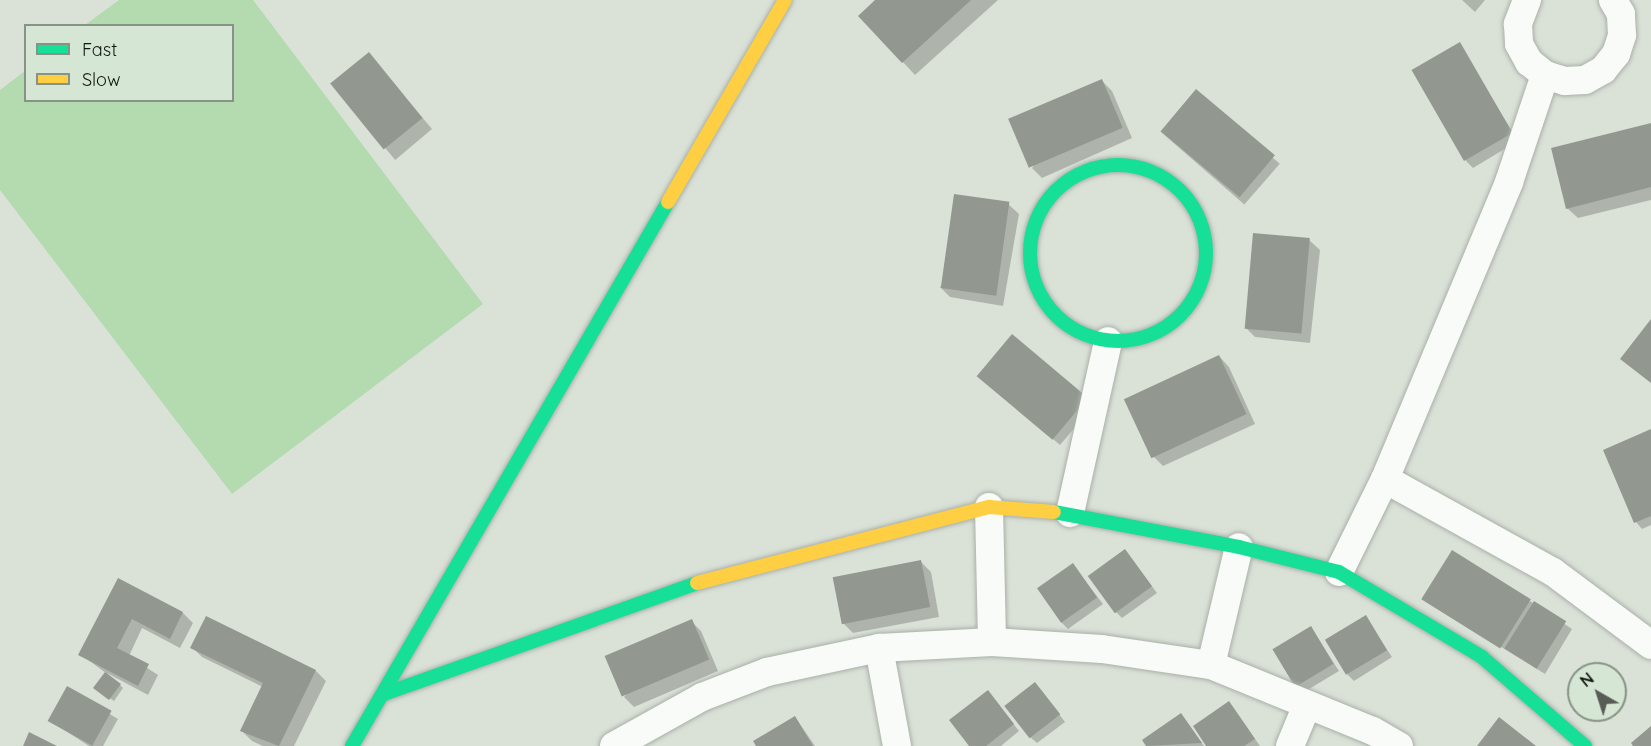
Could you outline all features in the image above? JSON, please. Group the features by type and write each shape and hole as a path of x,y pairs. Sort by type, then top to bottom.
{"street":[{"path":"352,746 785,0"},
{"path":"1527,0 1518,24 1519,44 1529,62 1545,75 1564,81 1585,80 1603,70 1616,54 1622,34 1621,14 1613,0"},
{"path":"1338,572 1385,479 1509,182 1545,75"},
{"path":"1128,164 1161,174 1188,196 1203,227 1207,262 1196,295 1174,321 1143,338 1108,341 1075,331 1049,309 1032,278 1029,244 1040,210 1062,183 1093,167 1128,164"},
{"path":"1070,513 1108,341"},
{"path":"1385,479 1553,572 1647,631"},
{"path":"384,694 438,678 681,587 989,507 1070,513 1239,547 1338,572 1482,657 1585,746"},
{"path":"989,507 992,642"},
{"path":"1211,665 1239,547"},
{"path":"614,746 702,697 766,672 879,648 992,642 1102,649 1211,665 1373,731 1399,746"},
{"path":"879,648 897,746"},
{"path":"1290,746 1307,705"}],"green space":[{"path":"119,0 253,0 483,304 232,494 0,190 0,90 24,72 24,102 234,102 234,24 86,24"}],"building":[{"path":"875,0 971,0 902,63 858,16"},
{"path":"1460,42 1512,133 1464,161 1412,70"},
{"path":"369,52 422,118 384,150 330,83"},
{"path":"1102,79 1123,128 1029,168 1008,119"},
{"path":"1196,89 1275,155 1240,197 1161,131"},
{"path":"1651,123 1651,187 1566,209 1551,148"},
{"path":"954,194 1009,202 996,296 941,288"},
{"path":"1253,233 1310,238 1301,334 1245,329"},
{"path":"1651,319 1651,383 1620,359"},
{"path":"1012,334 1088,398 1052,440 977,376"},
{"path":"1219,355 1246,414 1151,458 1124,399"},
{"path":"1651,429 1651,516 1634,523 1603,450"},
{"path":"1125,549 1152,586 1115,613 1088,576"},
{"path":"1452,550 1531,599 1500,648 1421,599"},
{"path":"921,560 930,607 842,624 833,577"},
{"path":"1073,563 1097,597 1061,623 1037,588"},
{"path":"118,578 183,612 170,639 132,619 117,648 149,664 138,686 78,655"},
{"path":"1534,601 1566,621 1537,669 1504,648"},
{"path":"1366,615 1387,650 1346,675 1325,640"},
{"path":"206,616 316,670 279,746 240,731 263,683 190,648"},
{"path":"692,619 709,660 622,697 605,656"},
{"path":"1311,626 1334,664 1295,687 1272,649"},
{"path":"105,672 121,684 109,700 93,688"},
{"path":"1035,682 1060,714 1030,738 1004,706"},
{"path":"67,686 112,711 92,746 48,721"},
{"path":"988,690 1014,724 986,746 969,746 949,720"},
{"path":"1229,701 1255,739 1244,746 1206,746 1193,726"},
{"path":"1181,713 1202,743 1146,746 1142,740"},
{"path":"795,716 813,746 756,746 753,741"},
{"path":"1499,717 1536,746 1477,746"},
{"path":"1651,726 1651,746 1633,746 1631,743"},
{"path":"29,732 57,746 23,746"}],"traffic: fast":[{"path":"1118,165 1152,172 1167,180 1180,191 1191,204 1199,219 1206,253 1199,287 1191,302 1180,315 1167,326 1152,334 1118,341 1084,334 1069,326 1056,315 1045,302 1037,287 1030,253 1037,219 1045,204 1056,191 1069,180 1084,172 1118,165"},
{"path":"352,746 668,202"},
{"path":"1054,512 1239,547 1339,572 1482,657 1585,746"},
{"path":"384,694 697,583"}],"traffic: slow":[{"path":"668,202 785,0"},
{"path":"697,583 989,507 1054,512"}]}
